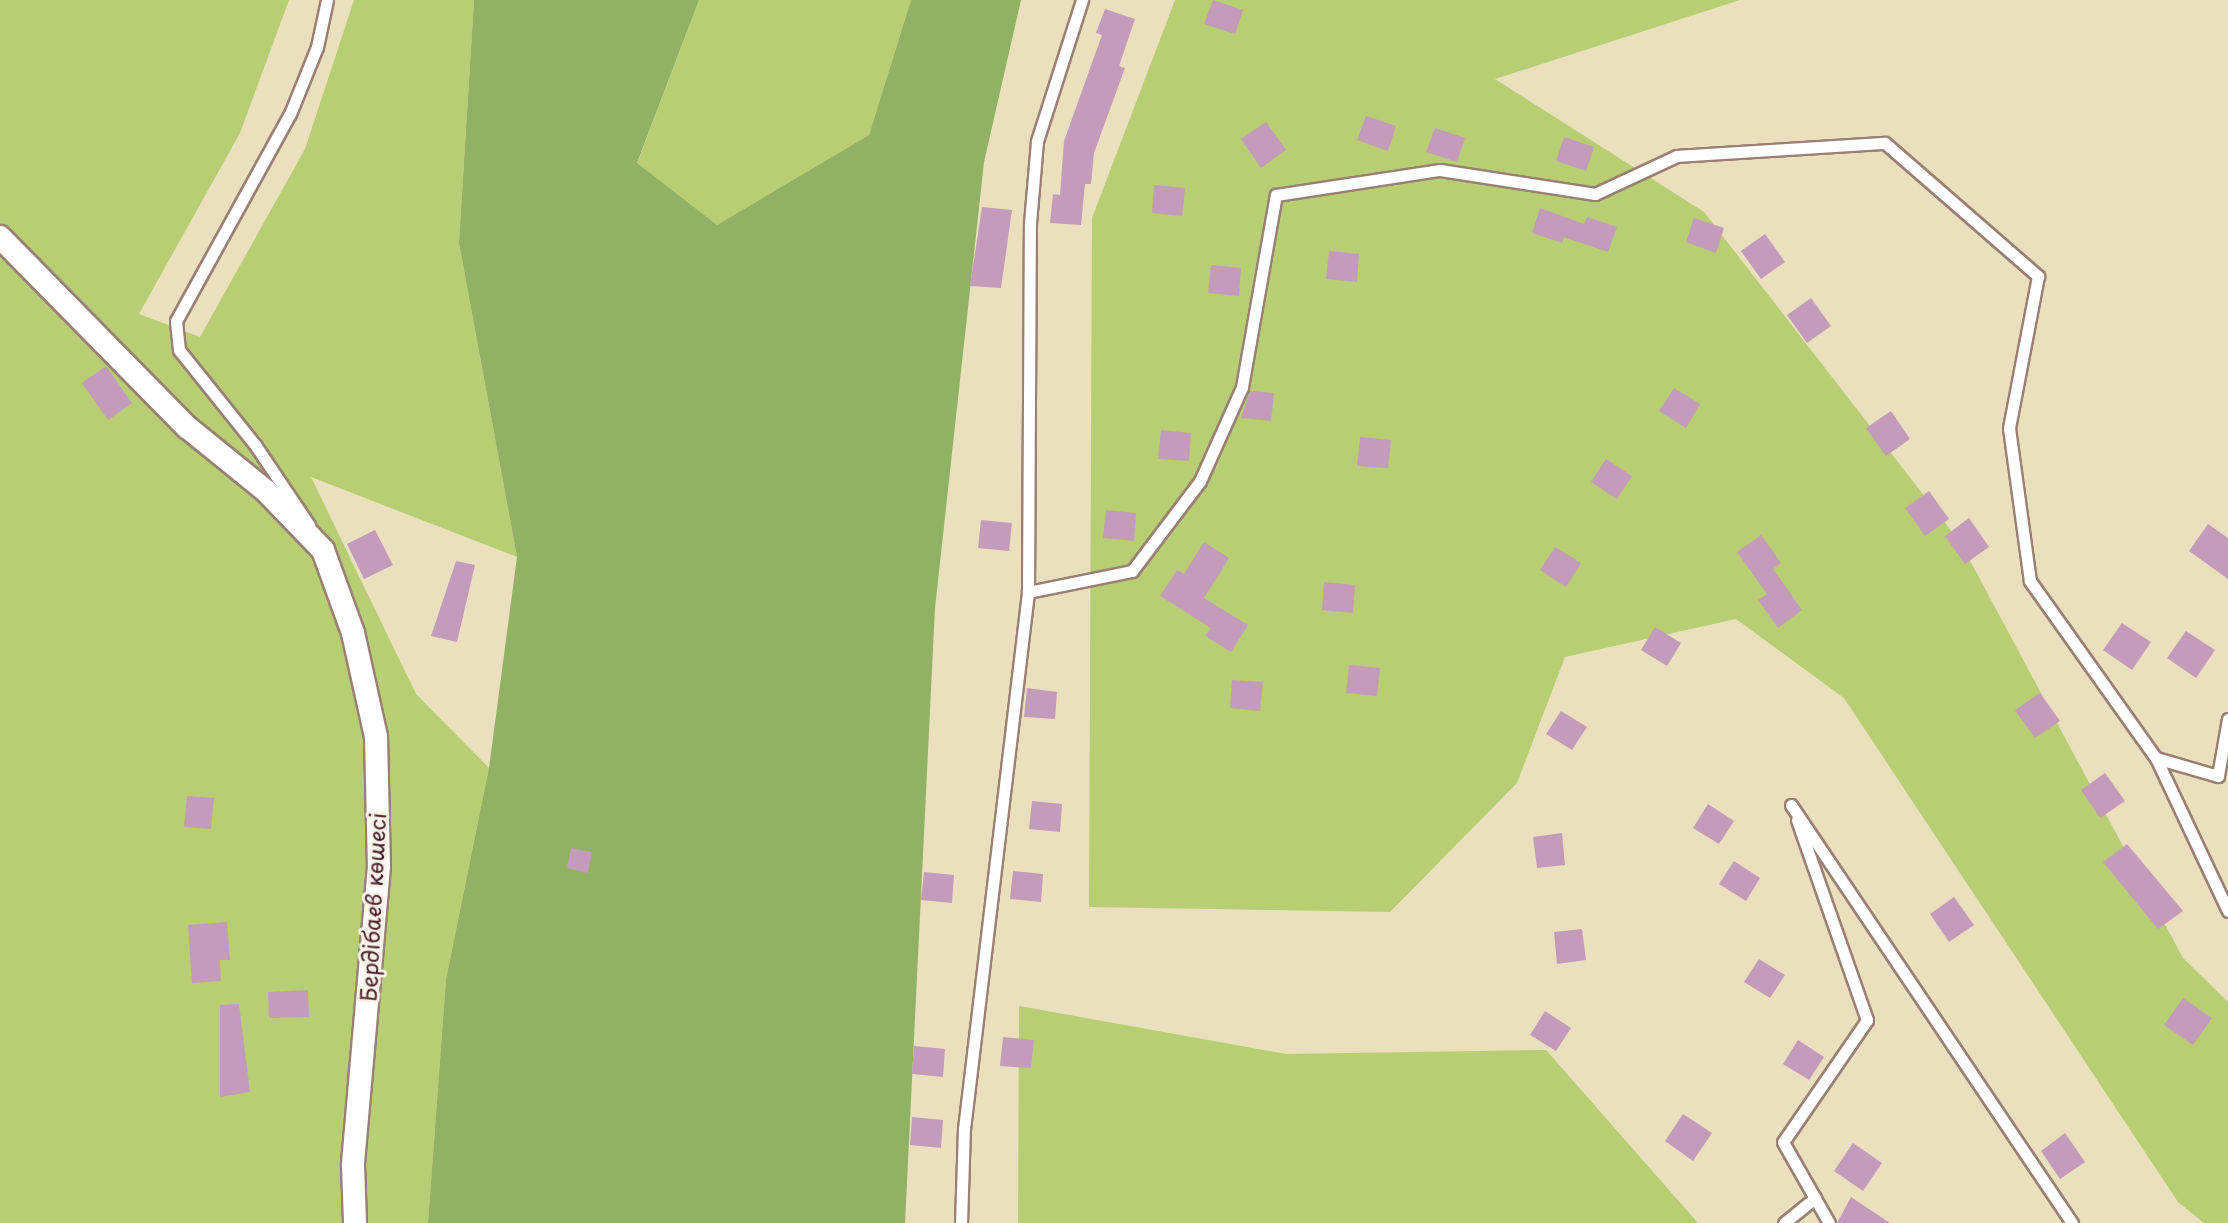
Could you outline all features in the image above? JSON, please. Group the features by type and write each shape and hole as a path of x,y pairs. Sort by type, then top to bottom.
{"street":[{"path":"0,237 187,427 266,491 323,550"},
{"name":"Бердібаев көшесі","path":"323,550 353,633 376,737 379,866 353,1165 355,1223"}],"lane":[{"path":"323,550 296,500 179,350 176,321 290,114 317,47 327,0"},
{"path":"961,1223 964,1129 1028,592 1030,223 1037,141 1082,0"},
{"path":"1028,592 1132,571 1200,481 1242,387 1276,195 1440,170 1595,194 1677,156 1885,143 2038,276 2009,428 2030,581 2156,758 2228,911"},
{"path":"2156,758 2218,776 2228,719"},
{"path":"1829,1223 1783,1142 1867,1020 1791,805 2072,1223"},
{"path":"1784,1223 1815,1198"}],"green space":[{"path":"0,0 289,0 240,133 139,314 200,337 305,149 354,0 474,0 459,243 517,557 311,477 416,694 489,768 446,979 428,1223 0,1223"},
{"path":"474,0 699,0 637,163 717,225 869,135 911,0 1021,0 984,162 935,608 905,1223 428,1223 446,979 489,768 517,557 459,243"},
{"path":"699,0 911,0 869,135 717,225 637,164"},
{"path":"1175,0 1740,0 1495,79 1704,212 1960,542 2183,958 2228,1002 2228,1223 2204,1223 2178,1202 1844,698 1736,619 1565,657 1517,783 1390,912 1089,907 1092,218"},
{"path":"1019,1006 1286,1054 1546,1050 1698,1223 1018,1223"}],"building":[{"path":"1213,0 1243,10 1235,34 1204,24"},
{"path":"1105,9 1135,19 1119,66 1125,68 1094,153 1091,184 1085,184 1081,225 1050,223 1053,194 1060,195 1064,141 1102,35 1096,33"},
{"path":"1366,116 1396,126 1388,151 1357,140"},
{"path":"1266,122 1286,150 1261,168 1241,139"},
{"path":"1435,128 1465,138 1457,162 1426,152"},
{"path":"1564,137 1594,147 1586,171 1556,161"},
{"path":"1154,185 1185,188 1182,216 1152,213"},
{"path":"982,207 1012,210 1001,288 970,286"},
{"path":"1540,208 1584,224 1587,217 1617,227 1608,252 1564,237 1562,243 1532,233"},
{"path":"1694,218 1724,228 1716,253 1686,242"},
{"path":"1765,234 1785,262 1761,279 1741,251"},
{"path":"1329,251 1359,254 1357,282 1326,279"},
{"path":"1211,265 1241,268 1239,296 1208,293"},
{"path":"1811,298 1831,326 1807,343 1787,315"},
{"path":"106,366 132,403 108,420 82,383"},
{"path":"1674,388 1700,404 1686,428 1659,411"},
{"path":"1250,391 1274,393 1271,421 1241,418"},
{"path":"1891,411 1910,439 1886,456 1866,428"},
{"path":"1161,430 1191,433 1189,461 1158,459"},
{"path":"1360,437 1391,440 1388,468 1357,466"},
{"path":"1606,459 1632,476 1617,499 1591,482"},
{"path":"1929,491 1949,519 1925,536 1905,508"},
{"path":"1106,510 1136,513 1134,541 1103,538"},
{"path":"1969,518 1989,547 1965,564 1945,536"},
{"path":"981,520 1012,523 1009,551 978,548"},
{"path":"2208,524 2228,538 2228,579 2189,551"},
{"path":"375,530 393,565 364,579 347,544"},
{"path":"1761,535 1781,563 1773,569 1802,610 1778,628 1758,600 1767,594 1737,552"},
{"path":"1204,542 1229,558 1204,598 1248,625 1231,652 1205,636 1211,628 1160,596 1177,570 1184,574"},
{"path":"1555,547 1581,563 1566,587 1540,570"},
{"path":"456,561 475,565 457,642 431,636"},
{"path":"1324,582 1355,585 1353,613 1322,610"},
{"path":"2122,623 2151,642 2132,670 2103,650"},
{"path":"1655,627 1681,643 1667,666 1641,650"},
{"path":"2186,631 2215,650 2196,678 2167,658"},
{"path":"1349,665 1380,668 1377,696 1346,693"},
{"path":"1232,680 1263,682 1260,711 1230,708"},
{"path":"1027,688 1057,692 1055,719 1024,717"},
{"path":"2040,693 2060,721 2035,738 2015,710"},
{"path":"1561,711 1587,727 1572,750 1546,734"},
{"path":"2105,773 2125,801 2100,818 2081,790"},
{"path":"187,796 214,798 211,829 184,827"},
{"path":"1032,801 1062,804 1060,832 1029,829"},
{"path":"1708,804 1734,821 1719,844 1693,828"},
{"path":"1562,833 1565,865 1537,868 1533,837"},
{"path":"2127,844 2183,911 2158,929 2103,862"},
{"path":"571,848 592,852 588,873 567,868"},
{"path":"1734,861 1760,878 1746,901 1719,884"},
{"path":"1013,871 1043,874 1041,902 1010,899"},
{"path":"924,872 954,875 952,903 921,900"},
{"path":"1954,897 1974,925 1949,942 1930,914"},
{"path":"227,922 230,960 220,960 221,981 192,983 188,925"},
{"path":"1582,929 1586,960 1557,964 1554,932"},
{"path":"1759,959 1785,975 1770,998 1744,982"},
{"path":"308,990 309,1017 269,1018 268,992"},
{"path":"2183,998 2212,1018 2193,1045 2164,1025"},
{"path":"239,1004 250,1092 220,1097 220,1005"},
{"path":"1545,1011 1571,1028 1556,1051 1530,1035"},
{"path":"1003,1037 1034,1040 1031,1068 1000,1066"},
{"path":"1798,1040 1824,1057 1809,1080 1783,1064"},
{"path":"914,1046 945,1049 943,1077 912,1074"},
{"path":"1683,1114 1712,1133 1693,1161 1665,1141"},
{"path":"912,1117 943,1120 941,1148 910,1145"},
{"path":"2065,1133 2085,1162 2060,1179 2041,1151"},
{"path":"1853,1143 1882,1163 1863,1191 1834,1171"},
{"path":"1851,1197 1890,1223 1837,1223"}]}
